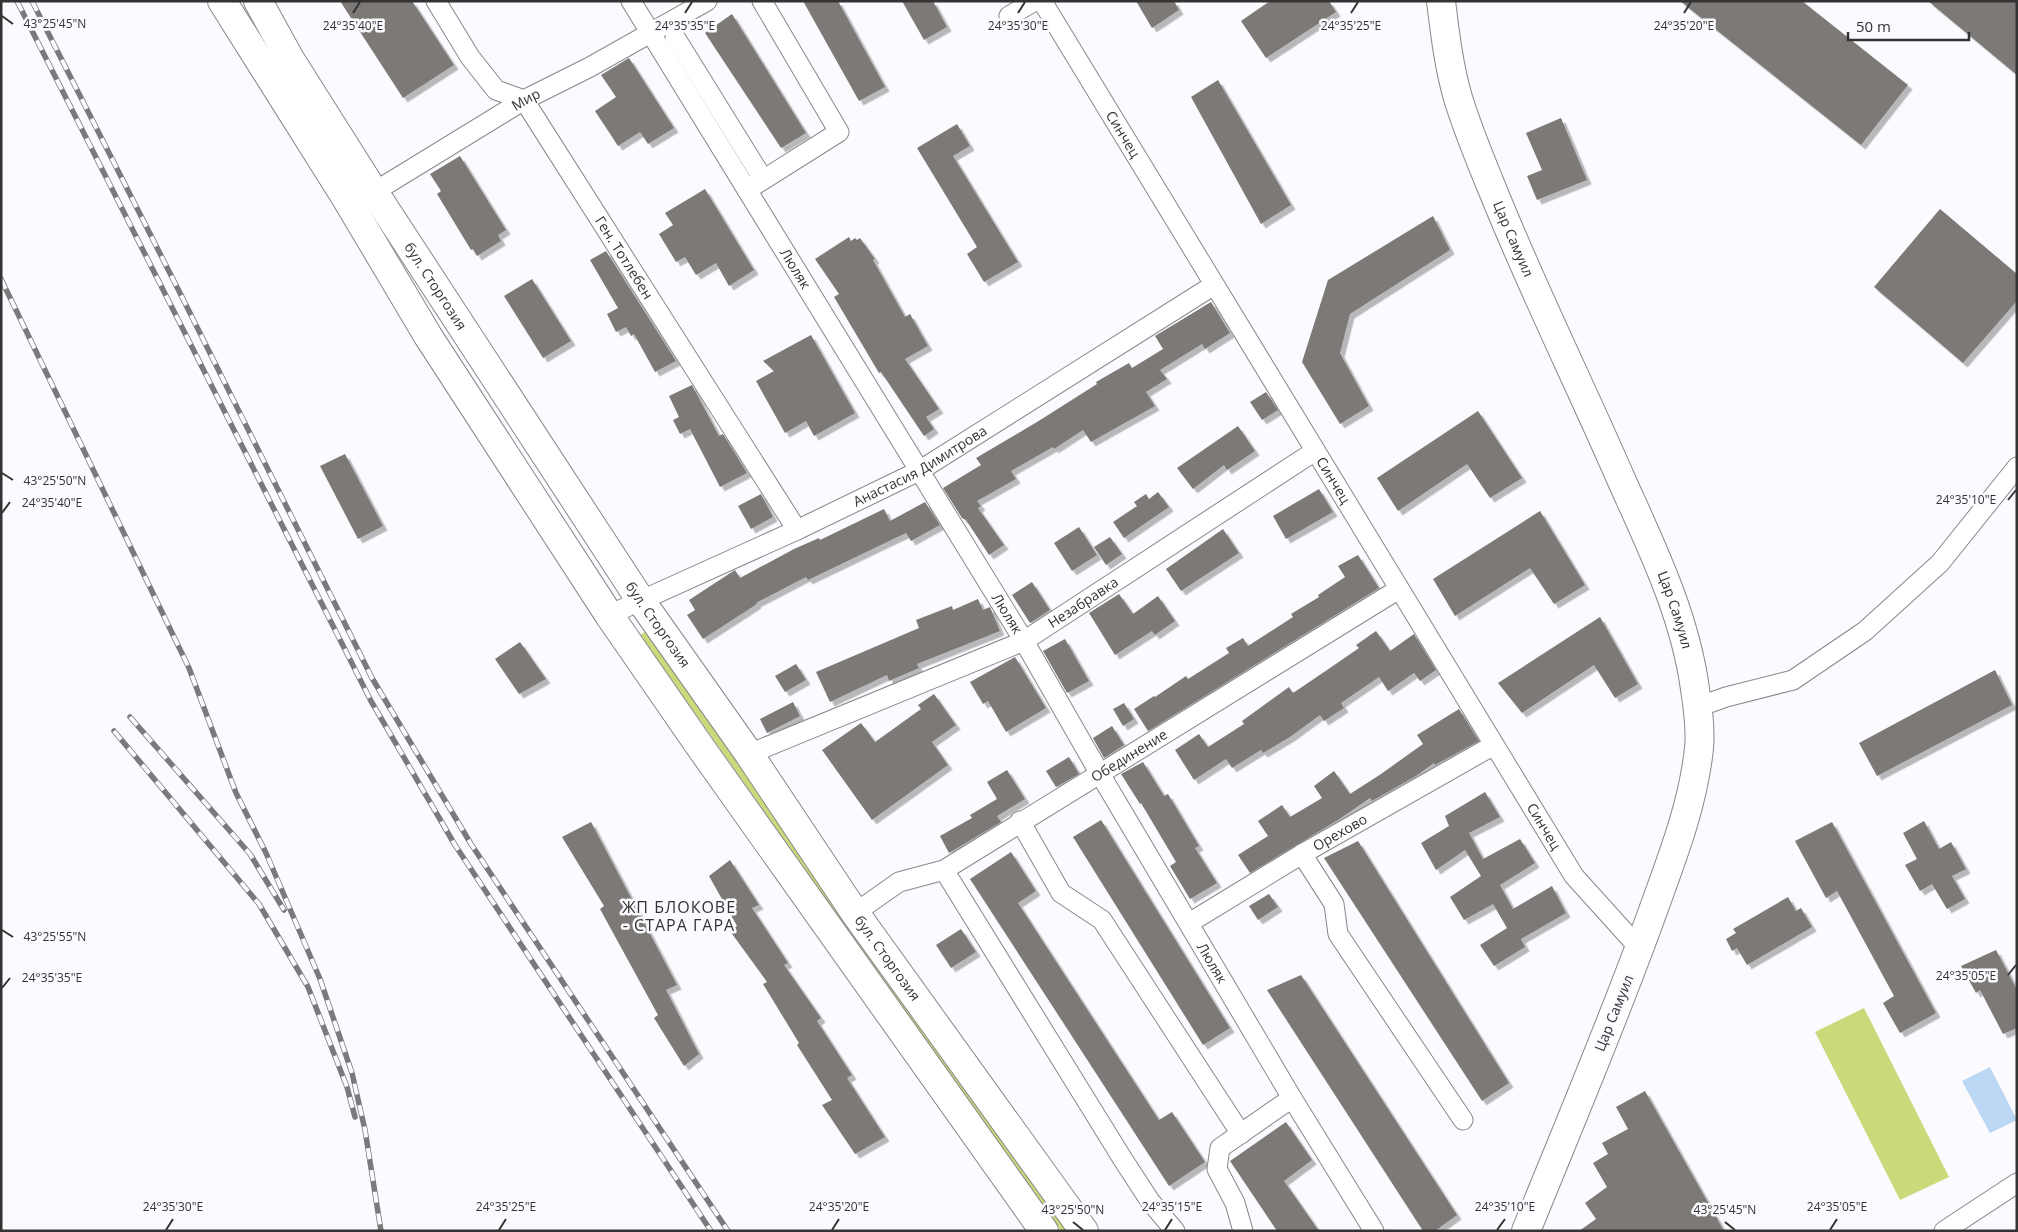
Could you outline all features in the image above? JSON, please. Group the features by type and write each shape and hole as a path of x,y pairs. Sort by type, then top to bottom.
{"main road":[{"path":"222,1 346,198 428,336 609,615 706,756 1044,1231"},
{"name":"бул. Сторгозия","path":"258,1 290,59 374,192 641,601 749,754 856,913 1084,1231"},
{"name":"Цар Самуил","path":"1441,1 1448,55 1458,98 1478,153 1522,261 1654,551 1679,615 1692,662 1698,707 1699,746 1692,791 1676,849 1640,948 1526,1231"}],"street":[{"path":"436,1 470,56 496,90 524,100"},
{"name":"Люляк","path":"631,1 1024,641 1100,774 1292,1098 1374,1231"},
{"name":"Мир","path":"346,198 374,192 524,100 590,67 707,1"},
{"path":"747,190 839,132 762,1"},
{"path":"1009,16 1035,1"},
{"name":"Синчец","path":"1042,1 1574,876 1640,948"},
{"path":"675,37 763,179"},
{"name":"Ген. Тотлебен","path":"524,100 797,530"},
{"name":"Анастасия Димитрова","path":"609,615 797,530 920,471 1214,284"},
{"name":"Незабравка","path":"749,754 1024,641 1315,451"},
{"path":"1698,707 1726,696 1793,680 1865,631 1940,563 2017,467"},
{"name":"Обединение","path":"856,913 900,882 944,870 1020,821 1100,774 1399,589"},
{"name":"Орехово","path":"1189,923 1302,854 1494,745"},
{"path":"1020,821 1061,893 1102,920 1241,1134"},
{"path":"1302,854 1334,904 1338,934 1463,1120"},
{"path":"944,870 1150,1201 1175,1231"},
{"path":"1243,1231 1235,1203 1217,1169 1220,1148 1292,1098"},
{"path":"1944,1231 2017,1183"}],"green space":[{"path":"646,631 1072,1231 1061,1231 972,1107 640,635"},
{"path":"1864,1008 1949,1177 1900,1200 1815,1032"}],"water":[{"path":"1990,1067 2017,1120 1990,1133 1962,1081"}],"building":[{"path":"340,1 412,1 454,65 403,98"},
{"path":"803,1 838,1 885,87 859,101"},
{"path":"902,1 933,1 947,27 924,40"},
{"path":"1136,1 1174,1 1179,10 1152,28"},
{"path":"1270,1 1329,1 1336,12 1266,58 1241,21"},
{"path":"1680,1 1802,1 1908,85 1861,145"},
{"path":"1928,1 2017,1 2017,75"},
{"path":"732,14 806,133 781,148 705,33"},
{"path":"629,58 674,128 648,144 640,132 618,146 595,111 616,97 601,75"},
{"path":"1218,80 1291,205 1261,224 1191,97"},
{"path":"1561,118 1587,180 1537,200 1527,176 1542,170 1526,133"},
{"path":"957,124 970,146 953,156 1018,262 984,282 967,254 977,247 917,148"},
{"path":"460,156 506,230 498,235 501,241 477,256 473,249 471,250 437,194 441,191 430,174"},
{"path":"705,189 754,270 729,286 716,263 696,275 685,257 676,262 659,234 673,225 665,213"},
{"path":"1940,209 2017,274 2017,301 1963,363 1874,287"},
{"path":"1433,216 1450,250 1350,314 1340,353 1369,406 1340,424 1302,362 1328,280"},
{"path":"849,237 851,241 855,238 857,240 860,238 875,259 873,260 905,317 910,314 928,346 905,359 939,409 926,417 934,429 924,436 881,372 879,373 834,297 839,294 815,259"},
{"path":"606,251 676,361 655,372 634,334 631,336 626,327 616,332 607,314 618,308 590,260"},
{"path":"532,279 571,341 543,358 504,296"},
{"path":"1211,302 1230,333 1205,349 1202,344 1160,370 1167,379 1146,392 1155,406 1091,442 1083,430 1054,449 1053,447 1011,471 1016,479 977,501 981,506 978,508 1004,545 989,555 943,488 981,465 976,458 1097,384 1096,382 1129,363 1132,368 1163,349 1155,336"},
{"path":"811,335 855,413 814,436 806,421 785,433 756,381 774,371 763,361"},
{"path":"692,385 719,436 723,434 747,473 720,487 690,429 680,434 673,420 679,417 669,396"},
{"path":"1266,392 1278,410 1262,420 1250,402"},
{"path":"1478,411 1522,478 1490,498 1467,464 1398,511 1377,478"},
{"path":"1238,426 1255,451 1227,470 1224,465 1193,489 1177,468"},
{"path":"345,454 383,526 358,539 320,466"},
{"path":"1319,489 1333,512 1286,539 1273,516"},
{"path":"1158,492 1169,507 1124,538 1113,522 1137,506 1134,502 1146,494 1149,499"},
{"path":"761,494 773,517 751,529 738,506"},
{"path":"925,502 940,525 911,541 906,533 808,580 806,577 756,603 703,639 687,615 695,610 689,600 735,570 740,578 794,549 819,538 820,540 884,509 890,521"},
{"path":"1540,511 1585,585 1554,604 1530,568 1455,616 1433,579"},
{"path":"1079,527 1097,555 1072,571 1054,543"},
{"path":"1223,529 1239,553 1181,591 1166,569"},
{"path":"1110,537 1122,554 1106,565 1094,547"},
{"path":"1358,555 1379,588 1148,731 1134,709 1186,676 1188,679 1229,653 1226,648 1243,638 1248,646 1293,617 1291,614 1319,597 1318,595 1345,577 1338,566"},
{"path":"1032,582 1050,610 1030,623 1012,595"},
{"path":"1119,594 1133,614 1158,596 1175,621 1155,635 1152,631 1115,655 1089,613"},
{"path":"978,599 983,610 990,607 1000,631 917,664 919,668 889,681 887,675 830,702 816,672 919,628 916,620 952,606 953,610"},
{"path":"1600,617 1638,684 1615,698 1594,665 1522,713 1498,683"},
{"path":"1376,631 1390,651 1414,634 1436,670 1420,681 1414,673 1388,691 1379,677 1341,703 1344,708 1324,721 1320,715 1290,737 1263,753 1261,750 1232,768 1226,759 1194,780 1175,750 1199,734 1208,747 1244,724 1242,721 1289,687 1293,693 1359,648 1356,645"},
{"path":"1065,639 1089,681 1067,693 1043,651"},
{"path":"520,642 546,679 519,694 495,659"},
{"path":"1015,657 1046,708 1006,732 988,701 983,704 970,682"},
{"path":"796,664 806,680 785,692 775,676"},
{"path":"1995,670 2012,705 1877,776 1859,743"},
{"path":"934,694 956,725 932,742 948,765 872,820 822,750 861,723 875,742 921,709 918,705"},
{"path":"793,702 800,716 767,733 760,719"},
{"path":"1124,703 1134,719 1123,726 1113,709"},
{"path":"1459,709 1479,741 1435,765 1434,763 1416,776 1372,801 1370,798 1338,820 1250,873 1238,855 1268,836 1258,821 1282,805 1290,817 1322,798 1314,786 1334,771 1350,794 1423,744 1417,735"},
{"path":"1112,726 1124,745 1104,758 1093,738"},
{"path":"1069,757 1079,774 1056,787 1046,771"},
{"path":"1143,762 1164,796 1168,794 1199,846 1195,848 1217,883 1190,899 1170,866 1176,862 1141,803 1121,774"},
{"path":"1007,770 1025,799 997,816 1001,822 949,853 940,836 972,818 970,815 997,799 987,782"},
{"path":"1485,792 1500,817 1469,833 1483,859 1520,839 1535,863 1500,885 1513,909 1552,886 1566,913 1521,939 1525,947 1494,966 1480,945 1507,928 1493,904 1464,920 1450,897 1481,876 1465,850 1436,870 1421,843 1449,826 1445,816"},
{"path":"1101,820 1230,1028 1203,1045 1073,837"},
{"path":"1924,821 1939,849 1951,842 1966,869 1952,876 1965,899 1947,909 1932,884 1920,891 1905,865 1917,859 1903,833"},
{"path":"591,822 677,985 666,990 699,1054 684,1066 654,1018 658,1015 600,909 604,906 562,837"},
{"path":"1832,822 1936,1013 1900,1033 1883,1003 1894,996 1837,891 1826,898 1795,841"},
{"path":"1358,841 1509,1083 1482,1101 1324,858"},
{"path":"1011,852 1036,891 1018,903 1159,1120 1172,1112 1205,1162 1169,1186 970,879"},
{"path":"730,860 759,905 752,908 788,963 784,965 821,1018 817,1021 852,1075 847,1078 885,1137 855,1154 822,1105 832,1100 797,1045 799,1043 763,984 767,982 730,931 737,926 709,876"},
{"path":"1269,894 1278,907 1258,920 1249,906"},
{"path":"1788,897 1796,911 1801,908 1812,927 1747,965 1737,948 1732,951 1726,939 1736,933 1733,929"},
{"path":"961,929 976,952 951,968 936,945"},
{"path":"1996,950 2017,990 2017,1028 2003,1034 1980,990 1976,993 1961,966"},
{"path":"1301,975 1457,1215 1435,1231 1423,1231 1267,990"},
{"path":"1645,1091 1724,1231 1579,1231 1596,1219 1585,1203 1607,1187 1593,1163 1608,1154 1602,1143 1628,1129 1616,1107"},
{"path":"1286,1122 1312,1160 1284,1181 1319,1231 1277,1231 1230,1161"}],"railway":[{"path":"17,1 371,701 455,845 711,1231"},
{"path":"32,1 372,678 471,844 728,1231"},
{"path":"1,279 189,668 236,793 266,853 320,979 352,1073 365,1130 381,1231"},
{"path":"130,717 250,854 284,910"},
{"path":"114,731 259,904 308,987 347,1087 355,1117"}],"district":[{"name":"ЖП БЛОКОВЕ - СТАРА ГАРА","path":"679,916"}]}
